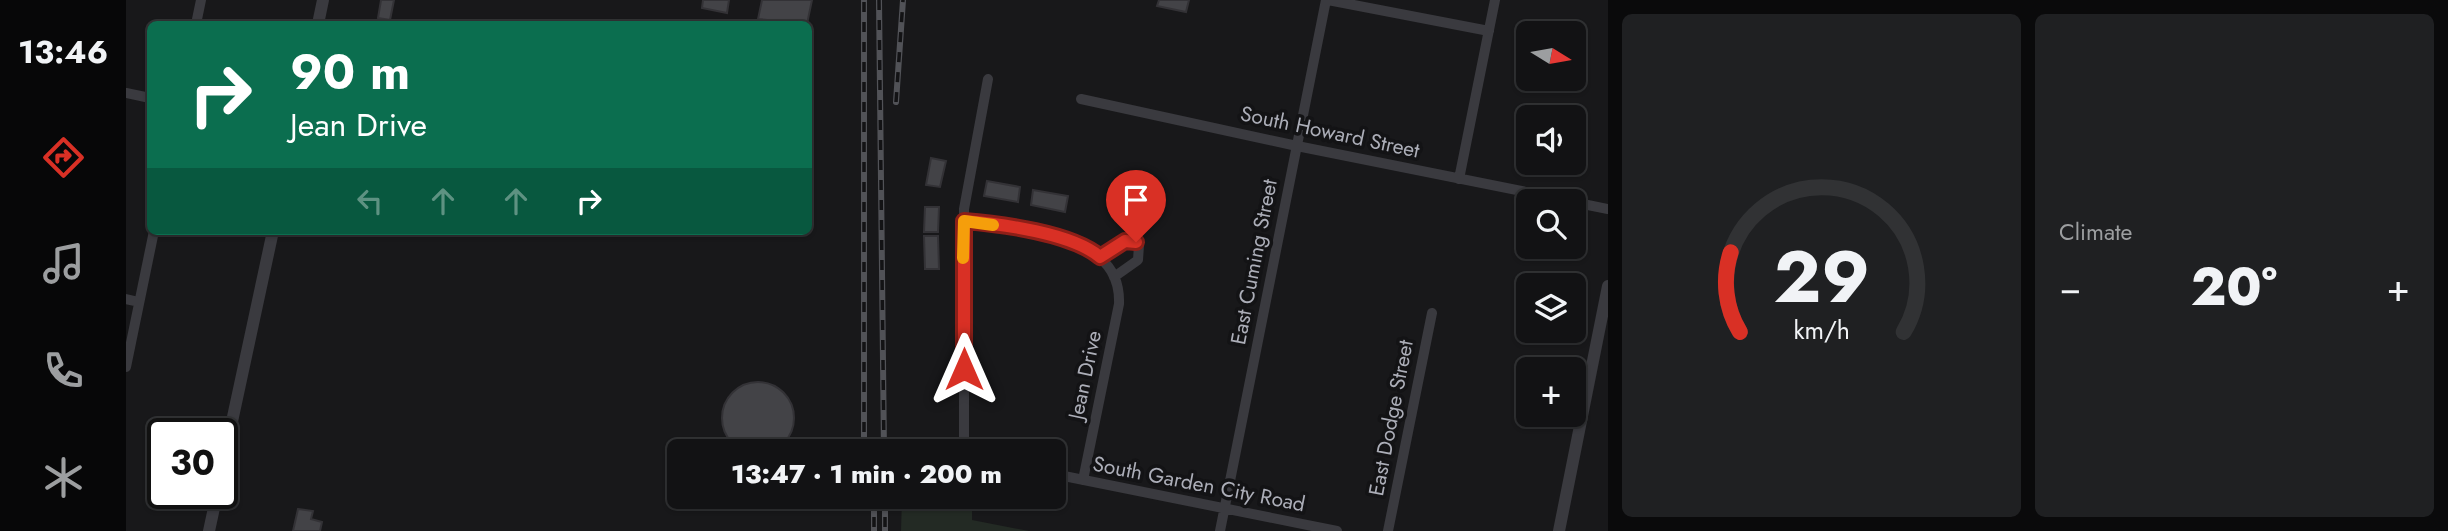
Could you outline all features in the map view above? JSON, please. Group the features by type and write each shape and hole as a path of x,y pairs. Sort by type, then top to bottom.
{"street":[{"path":"197,21 201,0"},
{"path":"319,21 323,0"},
{"path":"1327,0 1489,32"},
{"name":"East Cuming Street","path":"1220,531 1327,0"},
{"path":"1459,178 1495,0"},
{"path":"964,439 964,221 967,179 988,79"},
{"path":"126,93 147,97"},
{"name":"South Howard Street","path":"1081,99 1516,190"},
{"name":"South Howard Street","path":"1586,204 1608,209"},
{"name":"Jean Drive","path":"964,221 1069,240 1088,247 1100,257 1114,277 1119,304 1083,480"},
{"path":"126,367 153,235"},
{"path":"233,418 272,235"},
{"path":"1100,257 1125,241 1133,240 1139,245 1138,260 1114,277"},
{"path":"1559,531 1608,286"},
{"path":"126,299 139,302"},
{"name":"East Dodge Street","path":"1388,531 1432,313"},
{"name":"South Garden City Road","path":"1066,476 1337,531"},
{"path":"209,531 214,509"}],"shaded area":[{"path":"902,509 972,509 972,520 1029,531 901,531"}],"building":[{"path":"381,0 394,0 390,20 378,18"},
{"path":"703,0 729,0 727,13 702,8"},
{"path":"762,0 812,0 808,21 758,19"},
{"path":"1159,0 1189,0 1186,12 1157,6"},
{"path":"931,158 946,161 940,187 926,185"},
{"path":"987,181 1020,187 1018,202 984,196"},
{"path":"1033,190 1068,196 1065,212 1031,205"},
{"path":"925,207 939,207 938,232 924,232"},
{"path":"924,236 938,236 939,269 925,269"},
{"path":"751,383 765,383 778,388 788,398 793,411 793,425 787,439 729,439 723,425 723,411 728,398 738,388"},
{"path":"298,509 313,511 311,519 322,522 320,531 293,531"}],"railway":[{"path":"864,0 864,439"},
{"path":"879,0 884,439"},
{"path":"896,102 903,0"},
{"path":"874,509 874,531"},
{"path":"885,509 885,531"}],"slow traffic":[{"path":"963,258 964,221 993,225"}],"route":[{"path":"964,369 964,221 1069,240 1088,247 1100,257 1125,241 1136,242"}]}
